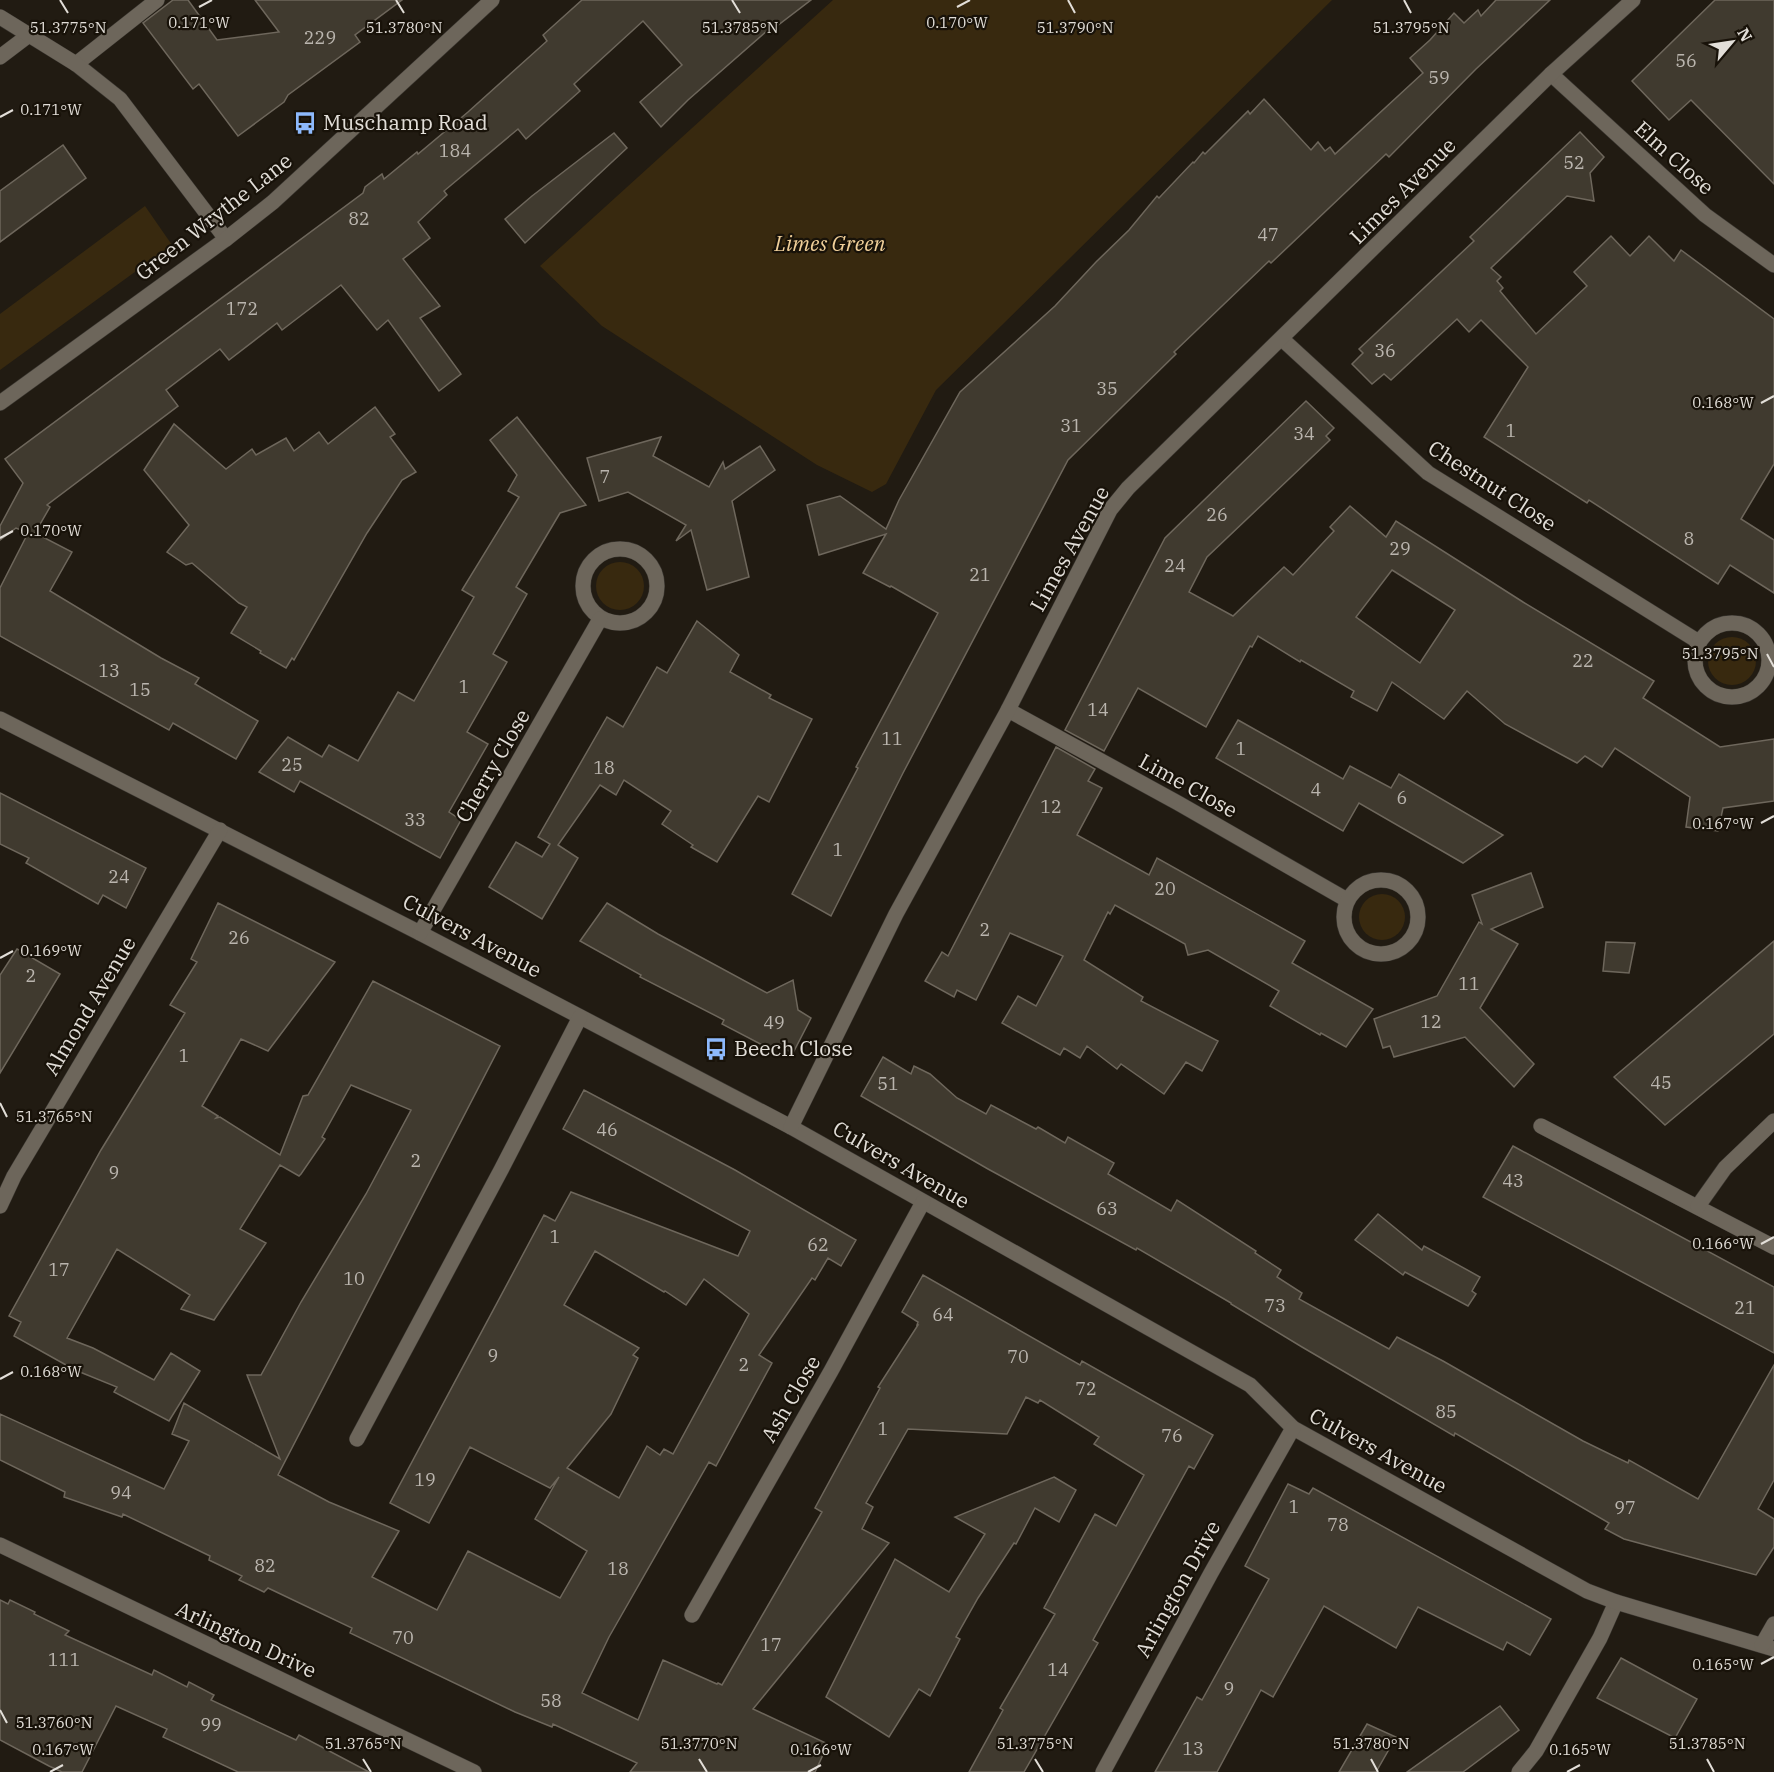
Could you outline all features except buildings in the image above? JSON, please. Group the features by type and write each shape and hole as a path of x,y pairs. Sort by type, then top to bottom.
{"street":[{"path":"76,64 157,0"},
{"name":"Limes Avenue","path":"791,1127 896,914 1008,710 1110,510 1128,488 1551,74 1634,0"},
{"name":"Green Wrythe Lane","path":"0,403 226,239 300,178 489,1"},
{"path":"0,17 76,64 120,99 226,239"},
{"path":"0,57 29,35"},
{"name":"Elm Close","path":"1551,74 1706,215 1774,265"},
{"name":"Chestnut Close","path":"1282,339 1428,473 1699,642"},
{"path":"611,549 635,552 653,568 657,580 657,592 653,604 646,614 635,621 612,624 600,619 584,600 582,587 586,569 599,555 611,549"},
{"name":"Cherry Close","path":"420,933 600,619"},
{"path":"1739,624 1751,628 1763,641 1769,658 1763,681 1743,696 1730,698 1707,689 1699,679 1695,667 1695,654 1699,642 1716,626 1739,624"},
{"name":"Lime Close","path":"1008,710 1178,803 1347,900"},
{"name":"Culvers Avenue","path":"0,718 420,933 791,1127 1250,1385 1293,1428 1555,1575 1616,1602 1768,1647"},
{"name":"Almond Avenue","path":"0,1206 14,1176 220,830"},
{"path":"1376,879 1388,879 1399,884 1415,901 1418,912 1418,924 1413,936 1406,946 1394,952 1382,955 1369,952 1349,937 1344,925 1347,900 1354,890 1376,879"},
{"path":"357,1439 580,1017"},
{"path":"1698,1206 1725,1168 1774,1121"},
{"path":"1541,1126 1774,1247"},
{"name":"Ash Close","path":"692,1615 825,1382 923,1203"},
{"name":"Arlington Drive","path":"1103,1772 1216,1563 1293,1428"},
{"name":"Arlington Drive","path":"0,1545 474,1772"},
{"path":"1519,1772 1542,1741 1600,1638 1616,1602"},
{"path":"1768,1647 1774,1624"}],"green space":[{"name":"Limes Green","path":"833,0 1332,0 936,390 886,484 872,492 817,465 602,326 540,266"},
{"path":"145,206 172,245 0,370 0,314"},
{"path":"620,562 637,569 644,586 637,603 620,610 603,603 596,586 603,569"},
{"path":"1727,637 1737,637 1752,647 1756,661 1755,670 1746,681 1737,685 1727,685 1712,675 1708,666 1708,656 1718,641"},
{"path":"1382,894 1398,901 1405,917 1398,933 1382,940 1366,933 1359,917 1366,901"}],"place":[{"name":"Muschamp Road","path":"305,123"},
{"name":"Beech Close","path":"716,1049"}]}
